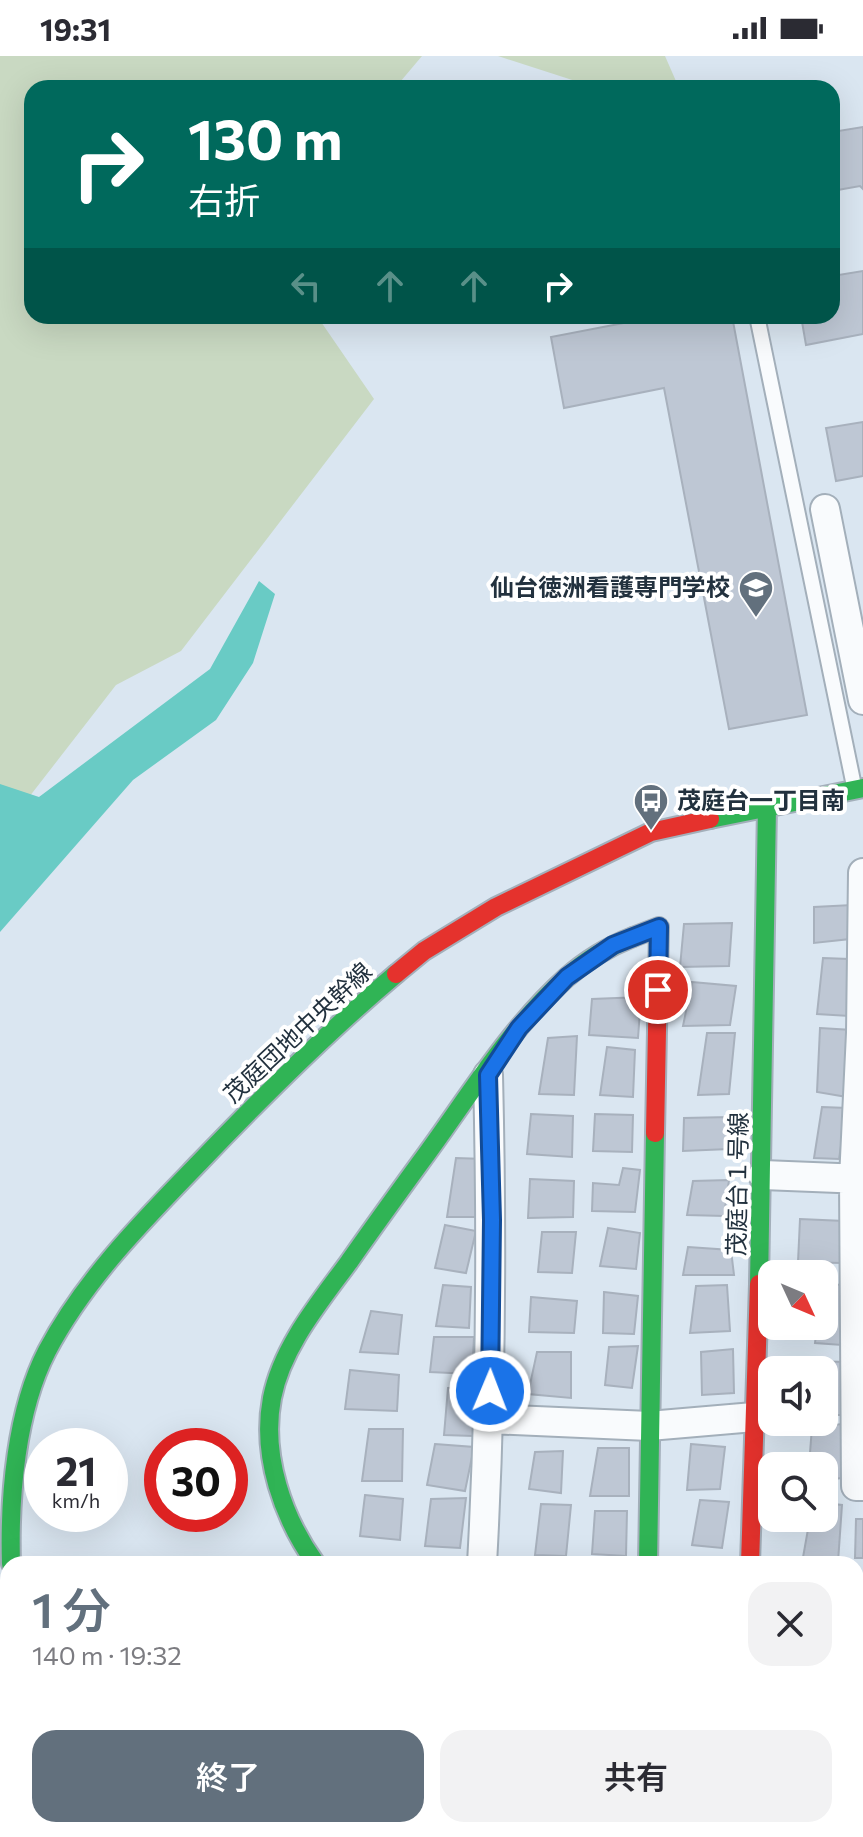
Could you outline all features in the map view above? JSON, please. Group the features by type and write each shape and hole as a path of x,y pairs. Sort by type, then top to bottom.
{"street":[{"path":"825,509 863,700"},
{"name":"茂庭団地中央幹線","path":"11,1556 15,1472 26,1410 46,1353 79,1297 129,1237 263,1096 352,1011 412,961 496,907 651,832 859,789"},
{"name":"茂庭台１号線","path":"750,1556 763,1175 767,806"},
{"path":"863,873 856,1486 863,1486"},
{"path":"310,1556 296,1535 280,1490 270,1440 272,1399 306,1320 488,1075 519,1028 567,977 613,945 659,927 648,1556"},
{"path":"482,1556 490,1419 492,1220 488,1075"},
{"path":"763,1175 858,1179"},
{"path":"490,1419 649,1426 754,1417"}],"lane":[{"path":"759,324 859,789"}],"shaded area":[{"path":"0,56 422,56 402,80 24,80 24,324 322,324 374,399 181,651 116,685 26,801 0,828"},
{"path":"498,56 665,56 676,80 572,80"},
{"path":"259,581 275,594 253,663 216,720 133,780 0,932 0,784 39,797 210,669"}],"building":[{"path":"863,127 863,189 860,186 840,190 840,131"},
{"path":"863,271 863,334 806,345 802,324 840,324 840,275"},
{"path":"618,324 734,324 807,715 729,729 664,388 564,408 551,337"},
{"path":"863,422 863,476 836,481 826,428"},
{"path":"852,905 850,939 814,943 814,907"},
{"path":"732,923 729,966 680,967 684,924"},
{"path":"823,958 849,959 849,1016 817,1014"},
{"path":"692,982 736,986 730,1025 683,1026"},
{"path":"641,997 638,1038 589,1035 592,999"},
{"path":"820,1028 852,1030 847,1097 817,1092"},
{"path":"707,1033 735,1033 729,1094 698,1095"},
{"path":"577,1036 574,1095 539,1094 548,1038"},
{"path":"607,1047 635,1050 633,1097 600,1095"},
{"path":"822,1107 847,1108 839,1159 814,1158"},
{"path":"531,1114 573,1116 572,1157 527,1154"},
{"path":"595,1114 633,1115 632,1152 593,1151"},
{"path":"730,1117 729,1149 683,1151 684,1118"},
{"path":"456,1158 484,1159 481,1217 447,1217"},
{"path":"623,1168 640,1170 635,1212 592,1211 593,1183 619,1185"},
{"path":"530,1179 574,1181 573,1217 528,1218"},
{"path":"729,1180 724,1216 687,1215 693,1181"},
{"path":"800,1219 844,1221 842,1263 838,1260 798,1260"},
{"path":"445,1225 476,1231 466,1273 435,1268"},
{"path":"608,1228 640,1233 636,1269 600,1266"},
{"path":"542,1232 576,1232 572,1273 538,1272"},
{"path":"688,1247 731,1250 734,1275 683,1275"},
{"path":"846,1284 842,1345 815,1343 815,1340 838,1340 838,1285"},
{"path":"443,1285 471,1287 469,1328 436,1326"},
{"path":"727,1285 730,1331 690,1333 696,1286"},
{"path":"604,1292 638,1296 634,1334 603,1333"},
{"path":"531,1297 577,1301 574,1333 529,1332"},
{"path":"371,1311 402,1315 398,1354 360,1352"},
{"path":"434,1337 474,1337 472,1374 430,1372"},
{"path":"638,1346 632,1388 605,1385 609,1347"},
{"path":"733,1349 734,1393 702,1395 701,1352"},
{"path":"537,1352 571,1352 571,1398 528,1394"},
{"path":"838,1362 845,1362 842,1415 838,1415"},
{"path":"350,1370 399,1375 397,1411 345,1409"},
{"path":"479,1386 473,1436 444,1435 448,1388"},
{"path":"838,1424 842,1424 842,1478 838,1478 838,1452 810,1452 811,1436 838,1436"},
{"path":"369,1429 403,1429 402,1481 362,1481"},
{"path":"435,1444 474,1447 465,1491 427,1485"},
{"path":"691,1444 725,1447 720,1489 687,1490"},
{"path":"598,1448 629,1448 629,1496 590,1496"},
{"path":"563,1451 561,1493 529,1489 535,1452"},
{"path":"365,1495 403,1499 400,1540 360,1536"},
{"path":"466,1498 460,1548 425,1546 431,1499"},
{"path":"700,1500 729,1502 722,1548 692,1545"},
{"path":"541,1504 571,1505 566,1556 535,1555"},
{"path":"838,1505 842,1505 838,1556 803,1556 808,1532 838,1532"},
{"path":"595,1511 627,1511 626,1556 592,1554"},
{"path":"856,1519 863,1519 863,1556 855,1556"}],"traffic: fast":[{"path":"710,819 863,788"},
{"path":"759,1260 767,806"},
{"path":"311,1556 285,1507 272,1464 270,1442 272,1398 293,1343 471,1091 525,1020 573,972 598,954 633,937"},
{"path":"11,1556 13,1483 28,1400 47,1351 79,1299 116,1252 247,1114 396,974"},
{"path":"648,1556 655,1133"}],"traffic: jam":[{"path":"396,974 424,951 496,907 651,832 710,819"},
{"path":"633,937 659,927 655,1133"},
{"path":"750,1556 758,1315"}],"place":[{"name":"仙台徳洲看護専門学校","path":"756,619"},
{"name":"茂庭台一丁目南","path":"651,832"}],"route":[{"path":"490,1391 492,1220 488,1075 519,1028 567,977 613,945 659,927 658,990"}]}
